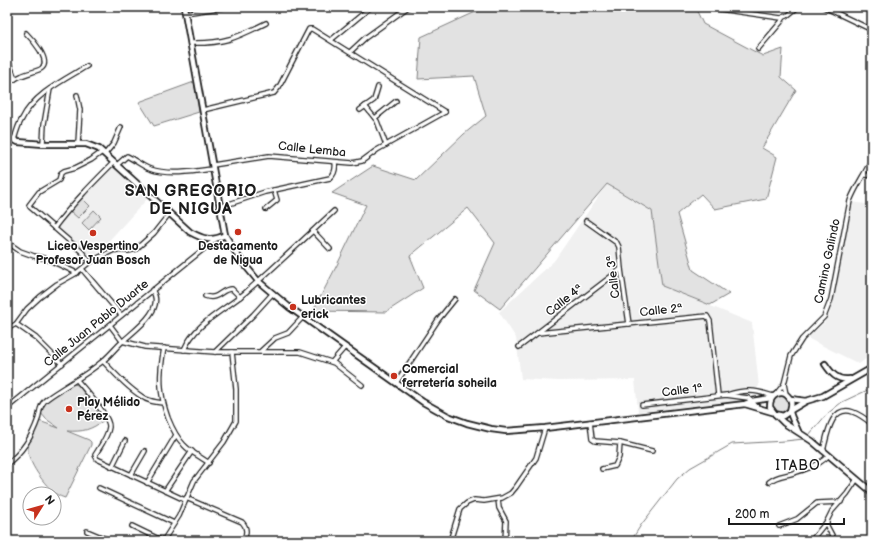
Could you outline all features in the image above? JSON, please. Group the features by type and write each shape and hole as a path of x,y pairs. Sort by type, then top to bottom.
{"street":[{"path":"184,7 225,235 240,259 258,281 273,294 396,383 434,409 467,423 506,431 545,428 745,404 781,393 786,394 791,399 792,406 790,411 798,431"},
{"path":"184,13 225,7"},
{"path":"331,40 371,7"},
{"path":"203,110 274,93 279,87 310,29 312,28 350,52 365,38 408,7"},
{"path":"758,49 784,17 798,7"},
{"path":"824,7 831,9 872,30"},
{"path":"718,8 772,18 784,17"},
{"path":"190,43 215,43 231,40 266,23"},
{"path":"7,84 15,79 41,69 45,64 45,60 38,47 26,33"},
{"name":"Calle Lemba","path":"116,163 128,156 148,168 171,173 213,167 269,156 352,163 362,161 386,145 445,112 395,79 350,52"},
{"path":"7,57 15,79"},
{"path":"14,140 26,112 43,94 88,66"},
{"path":"360,110 374,100 378,87"},
{"path":"43,144 44,124 50,89"},
{"path":"77,95 80,110 78,143"},
{"path":"375,118 396,101"},
{"path":"365,106 375,118 386,145"},
{"path":"90,262 82,252 29,205 39,192 58,180 64,170 75,168 103,153 114,143 121,127"},
{"path":"7,136 18,142 43,144 86,144 103,153 116,163 190,232 208,239 216,239 225,235"},
{"name":"Camino Galindo","path":"786,394 784,384 794,349 802,338 824,317 831,299 850,201 854,189 865,175 872,158"},
{"path":"220,207 274,190 330,178 336,169 335,162"},
{"path":"54,228 65,212 82,194 116,163"},
{"path":"865,175 872,176"},
{"path":"266,209 277,200 274,190"},
{"path":"184,350 187,341 192,335 240,297 334,211"},
{"path":"7,329 16,324 27,309 40,297 90,262 114,250 128,251 136,249 154,233 169,214"},
{"name":"Calle 3ª","path":"586,221 617,242 619,247 629,324"},
{"path":"313,231 330,249"},
{"name":"Calle Juan Pablo Duarte","path":"7,408 216,239"},
{"path":"7,242 20,251 47,259 77,272"},
{"path":"82,269 121,315"},
{"name":"Calle 4ª","path":"519,347 621,269"},
{"path":"205,296 211,298 217,296 228,288 232,288 240,297"},
{"path":"7,464 20,453 27,441 38,420 42,403 47,398 77,380 103,361 122,341 148,319 156,300 152,290"},
{"path":"215,352 273,294"},
{"path":"396,383 438,320 455,300"},
{"name":"Calle 2ª","path":"538,333 707,316 710,321 718,395"},
{"path":"261,352 275,338 288,333 303,317"},
{"path":"16,324 36,338 62,364"},
{"path":"110,325 122,341 145,347 215,352 300,352 332,362 362,385"},
{"path":"332,362 345,347"},
{"path":"164,348 160,367 160,388 163,403 176,435 184,446 209,462"},
{"path":"132,526 163,541 179,516 194,481 224,442 236,421 236,389 232,352"},
{"path":"103,361 141,397 163,403"},
{"path":"825,364 833,375 845,380 851,379"},
{"path":"745,404 783,416 806,401 823,396 872,368"},
{"path":"77,380 104,415 109,424 95,455 99,461 165,491 242,522 247,530 244,541"},
{"name":"Camino Galindo","path":"773,396 784,384"},
{"name":"Calle 1ª","path":"726,395 749,390 773,396"},
{"name":"Calle 1ª","path":"642,405 718,395 744,397 752,401"},
{"path":"773,396 769,404 774,413 784,423 812,441 872,492"},
{"path":"791,399 806,401"},
{"path":"752,401 757,407"},
{"path":"823,451 832,421 841,412 847,410 858,414 872,424"},
{"path":"590,422 592,439 595,441 652,450"},
{"path":"450,541 460,509 467,503 474,500 502,498 511,493 531,468 536,458 545,428"},
{"path":"147,483 176,435"},
{"path":"112,467 125,441"},
{"path":"602,469 615,466 619,457 620,444"},
{"path":"131,475 145,451"},
{"path":"165,491 192,451"},
{"path":"769,482 779,476 791,474 819,464 828,456"},
{"path":"811,541 857,479"},
{"path":"99,488 174,523"},
{"path":"498,498 499,508 506,521 505,541"},
{"path":"779,526 797,519 817,503 841,502"},
{"path":"827,521 827,526 834,541"},
{"path":"87,531 111,541"}],"shaded area":[{"path":"485,7 580,7 581,9 589,7 695,7 703,24 763,56 783,49 781,77 796,90 762,148 777,157 766,199 715,209 701,194 677,214 693,270 729,294 710,305 662,286 652,211 607,184 500,309 474,290 495,243 468,208 410,256 423,288 386,312 313,311 366,205 332,193 373,166 416,180 464,134 486,116 474,76 418,79 421,37"},
{"path":"194,82 199,112 154,126 139,102"},
{"path":"113,166 148,198 92,259 58,229 57,226 68,212"},
{"path":"607,184 652,211 662,286 752,323 759,386 744,400 638,412 635,380 558,381 521,379 516,338 499,312 554,261"},
{"path":"82,198 90,206 78,218 70,211"},
{"path":"852,202 872,205 872,354 859,364 807,338 824,323 830,313"},
{"path":"94,210 101,217 89,230 82,223"},
{"path":"73,384 78,385 104,420 87,430 67,431 89,440 91,445 65,498 62,497 62,486 47,486 42,480 33,466 28,453 31,437 39,421 59,428 46,419 40,412 46,402 58,392"},
{"path":"783,394 790,400 789,410 784,414 774,412 771,402 774,397"}],"waterway":[{"path":"808,436 827,414 842,402 872,388"},
{"path":"631,541 641,525 677,479 690,468 732,444 804,439"}],"place":[{"name":"Destacamento de Nigua","path":"238,232"},
{"name":"Liceo Vespertino Profesor Juan Bosch","path":"93,233"},
{"name":"Lubricantes erick","path":"293,307"},
{"name":"Comercial ferretería soheila","path":"394,376"},
{"name":"Play Mélido Pérez","path":"69,409"}],"district":[{"name":"SAN GREGORIO DE NIGUA","path":"191,199"},
{"name":"ITABO","path":"798,465"}]}
